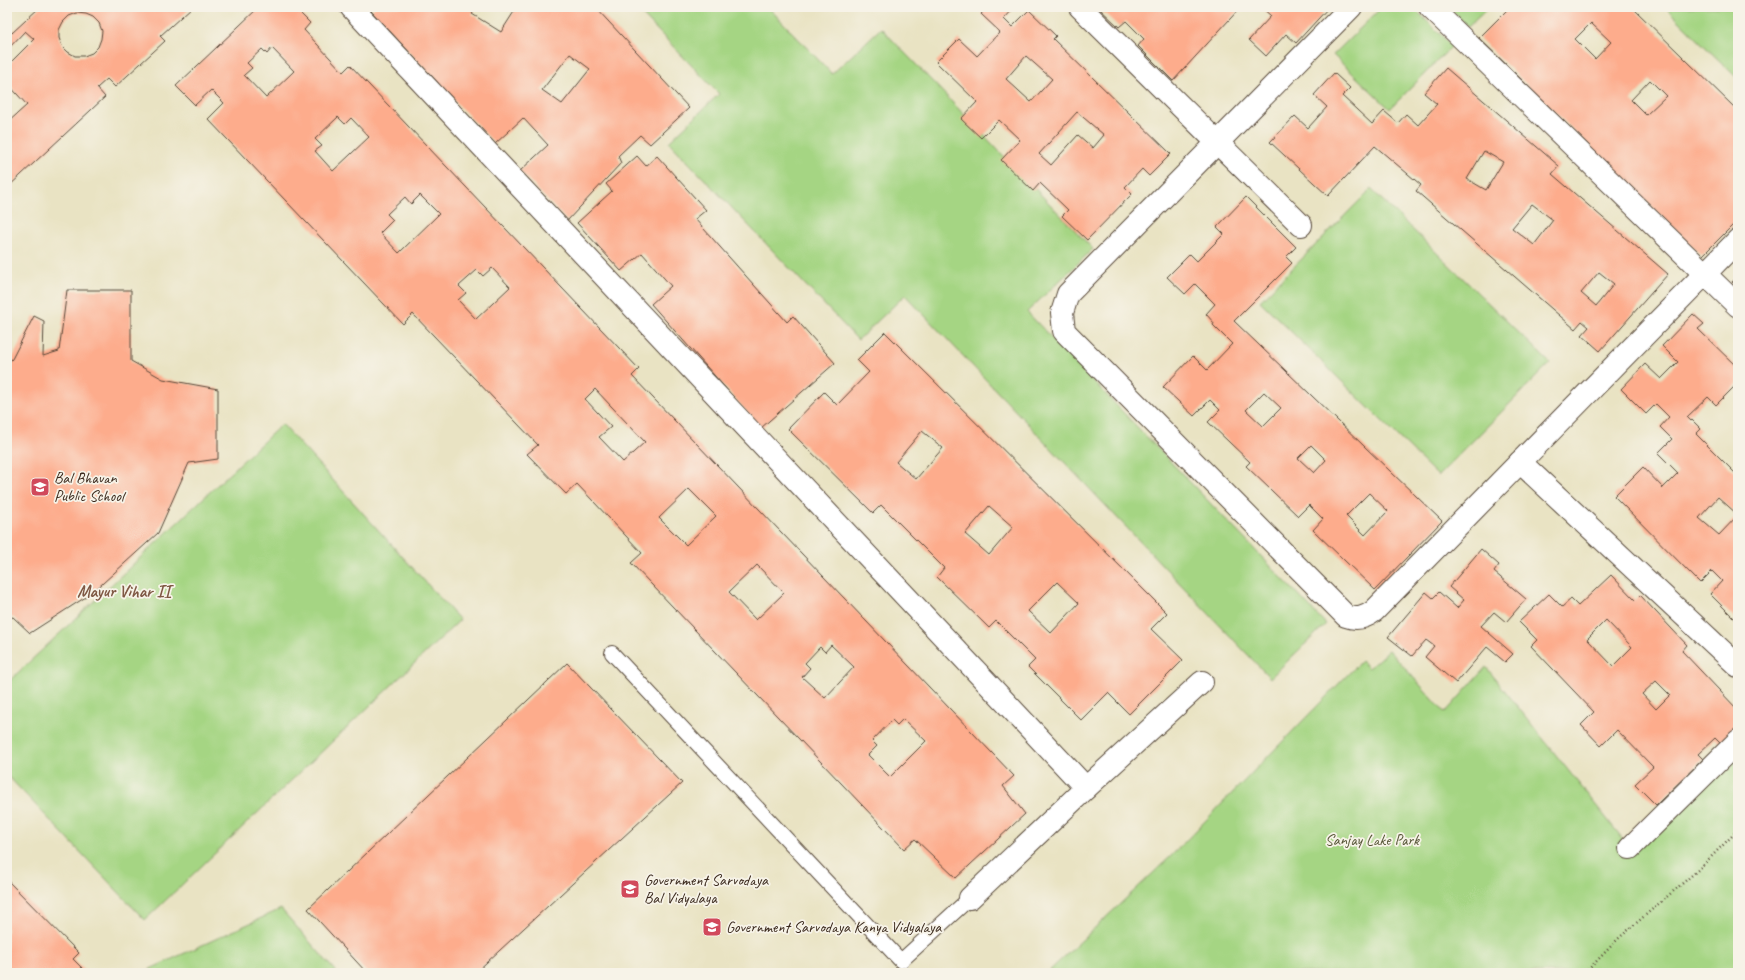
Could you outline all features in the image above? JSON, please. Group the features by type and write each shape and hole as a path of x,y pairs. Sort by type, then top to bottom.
{"street":[{"path":"352,7 1086,788"},
{"path":"1080,7 1301,225"},
{"path":"1351,7 1068,294 1062,313 1064,331 1346,616 1353,619 1362,618 1374,610 1738,240"},
{"path":"1430,7 1738,306"},
{"path":"1520,462 1738,666"},
{"path":"970,898 1086,788 1202,682"},
{"path":"1630,848 1738,741"}],"lane":[{"path":"612,653 901,961 970,898"}],"path":[{"path":"1585,973 1619,938 1698,870 1738,830"}],"green space":[{"path":"635,7 768,7 832,74 881,28 1093,249 1027,312 1326,624 1270,678 905,295 858,340 669,142 719,94"},
{"path":"1382,7 1413,7 1452,46 1390,109 1333,55"},
{"path":"1449,7 1489,7 1468,27"},
{"path":"1665,7 1738,7 1738,79"},
{"path":"1371,189 1550,363 1438,476 1260,301"},
{"path":"282,424 460,620 145,920 7,775 7,683"},
{"name":"Sanjay Lake Park","path":"1389,650 1445,713 1486,667 1630,848 1738,739 1738,973 1047,973 1170,857 1361,661 1369,668"},
{"path":"281,909 337,973 152,973 150,969"}],"building":[{"path":"40,7 192,7 160,36 165,41 115,87 107,79 97,88 105,97 7,188 7,123 27,105 7,83 7,66 34,39 25,31 7,50 7,27 12,33","holes":["77,13 86,14 93,17 99,23 102,31 101,39 98,47 92,53 84,56 75,56 62,46 59,38 59,30 63,22 69,16"]},
{"path":"259,7 294,7 310,23 304,30 343,72 350,65 639,369 632,376 1014,776 1003,786 1025,814 956,878 915,839 904,849 631,563 642,553 577,484 566,494 527,454 538,445 413,314 403,324 208,119 224,103 211,90 195,105 176,86","holes":["272,48 294,71 266,98 244,75 252,68 247,63 262,49 267,54","338,117 345,124 351,118 369,137 333,171 315,151 322,146 315,139","420,195 439,214 399,253 380,233 393,220 387,214 405,197 411,204","492,268 510,287 476,319 458,300 466,293 459,286 477,270 483,276","595,389 645,442 623,462 599,437 611,427 585,399","689,489 716,516 686,545 659,518","757,565 784,593 756,620 729,592","831,645 854,667 825,698 802,677 810,668 805,663 820,647 825,652","903,719 926,741 890,777 868,755 877,746 872,741 892,720 897,725"]},
{"path":"375,7 477,7 472,14 501,32 517,7 595,7 689,108 650,144 640,135 618,156 621,163 567,221 520,171 548,145 523,118 495,144 371,11","holes":["570,54 590,69 562,104 542,90"]},
{"path":"988,7 1015,7 1004,19 1012,27 1029,10 1056,36 1053,39 1171,154 1149,176 1142,169 1125,187 1132,194 1087,240 1062,216 1068,210 1040,183 1033,191 1001,160 1020,140 999,120 981,138 961,119 977,102 936,62 959,39 977,56 1000,32 981,14","holes":["1026,56 1052,79 1031,102 1006,79","1077,112 1104,135 1093,148 1078,135 1051,165 1039,154"]},
{"path":"1098,7 1241,7 1173,81 1138,46 1144,39 1126,21 1119,27"},
{"path":"1261,7 1329,7 1296,43 1286,34 1266,56 1249,40 1271,16"},
{"path":"1510,7 1632,7 1738,111 1738,220 1702,256 1479,38","holes":["1591,23 1611,42 1595,59 1575,39","1650,80 1666,96 1646,115 1631,100"]},
{"path":"1446,68 1559,166 1552,174 1668,274 1600,351 1582,335 1589,327 1582,321 1575,329 1416,191 1421,185 1375,146 1328,196 1270,142 1295,116 1308,128 1327,107 1314,95 1334,73 1350,88 1342,96 1372,124 1384,111 1398,123 1406,114 1418,125 1437,104 1424,93","holes":["1484,151 1503,162 1486,190 1467,179","1532,204 1553,220 1534,245 1512,228","1599,272 1614,284 1596,306 1581,293"]},
{"path":"637,156 646,166 657,156 706,210 695,219 787,322 793,316 835,363 761,428 651,304 671,286 642,253 621,271 577,223 612,191 606,184"},
{"path":"1246,197 1296,247 1286,257 1292,263 1234,321 1442,521 1375,590 1313,530 1323,519 1309,505 1298,516 1246,466 1250,462 1208,422 1220,410 1210,400 1194,416 1163,387 1193,356 1207,370 1232,344 1213,325 1214,323 1206,314 1215,304 1195,284 1185,294 1167,277 1190,254 1197,261 1224,234 1217,227","holes":["1264,392 1281,408 1263,426 1246,410","1311,445 1326,460 1314,473 1298,458","1369,493 1388,511 1365,535 1346,516"]},
{"path":"1738,276 1738,287 1732,282"},
{"path":"67,290 131,290 131,361 163,379 218,389 218,459 189,463 158,533 92,593 30,633 13,617 7,619 7,364 12,359 34,316 44,321 43,356 59,351"},
{"path":"1693,314 1704,324 1698,329 1738,368 1738,383 1716,405 1708,397 1687,417 1701,429 1696,434 1738,476 1738,515 1738,622 1710,594 1722,581 1712,571 1700,583 1614,496 1643,467 1663,488 1678,473 1658,453 1672,439 1660,427 1669,417 1656,404 1646,414 1621,389 1645,364 1661,379 1678,362 1662,346","holes":["1718,497 1738,515 1719,535 1699,518"]},
{"path":"885,332 1167,613 1151,629 1183,660 1129,714 1108,693 1081,720 1028,667 1035,660 996,621 989,628 937,577 944,568 881,505 873,513 788,429 824,392 837,405 869,372 857,360","holes":["922,431 943,448 916,479 896,462","989,506 1013,527 989,555 965,534","1057,582 1079,603 1051,633 1028,611"]},
{"path":"1481,549 1499,565 1494,572 1526,599 1506,622 1494,612 1481,626 1513,654 1505,662 1487,647 1456,683 1425,657 1434,646 1426,640 1412,656 1388,637 1426,592 1433,598 1439,592 1457,608 1464,600 1449,587"},
{"path":"1611,575 1635,600 1640,595 1687,645 1682,651 1738,710 1738,726 1720,743 1715,738 1698,754 1703,759 1656,805 1635,784 1653,767 1617,730 1601,746 1581,725 1594,712 1531,646 1537,640 1519,622 1549,594 1562,607 1571,599 1578,606","holes":["1606,620 1632,647 1613,666 1587,639","1656,681 1670,695 1656,709 1642,694"]},
{"path":"567,663 682,783 475,973 367,973 308,909"},
{"path":"7,880 79,953 73,959 87,973 7,973"}],"place":[{"name":"Bal Bhavan Public School","path":"40,487"},
{"name":"Government Sarvodaya Bal Vidyalaya","path":"630,889"},
{"name":"Government Sarvodaya Kanya Vidyalaya","path":"712,927"}],"district":[{"name":"Mayur Vihar II","path":"124,591"}]}
